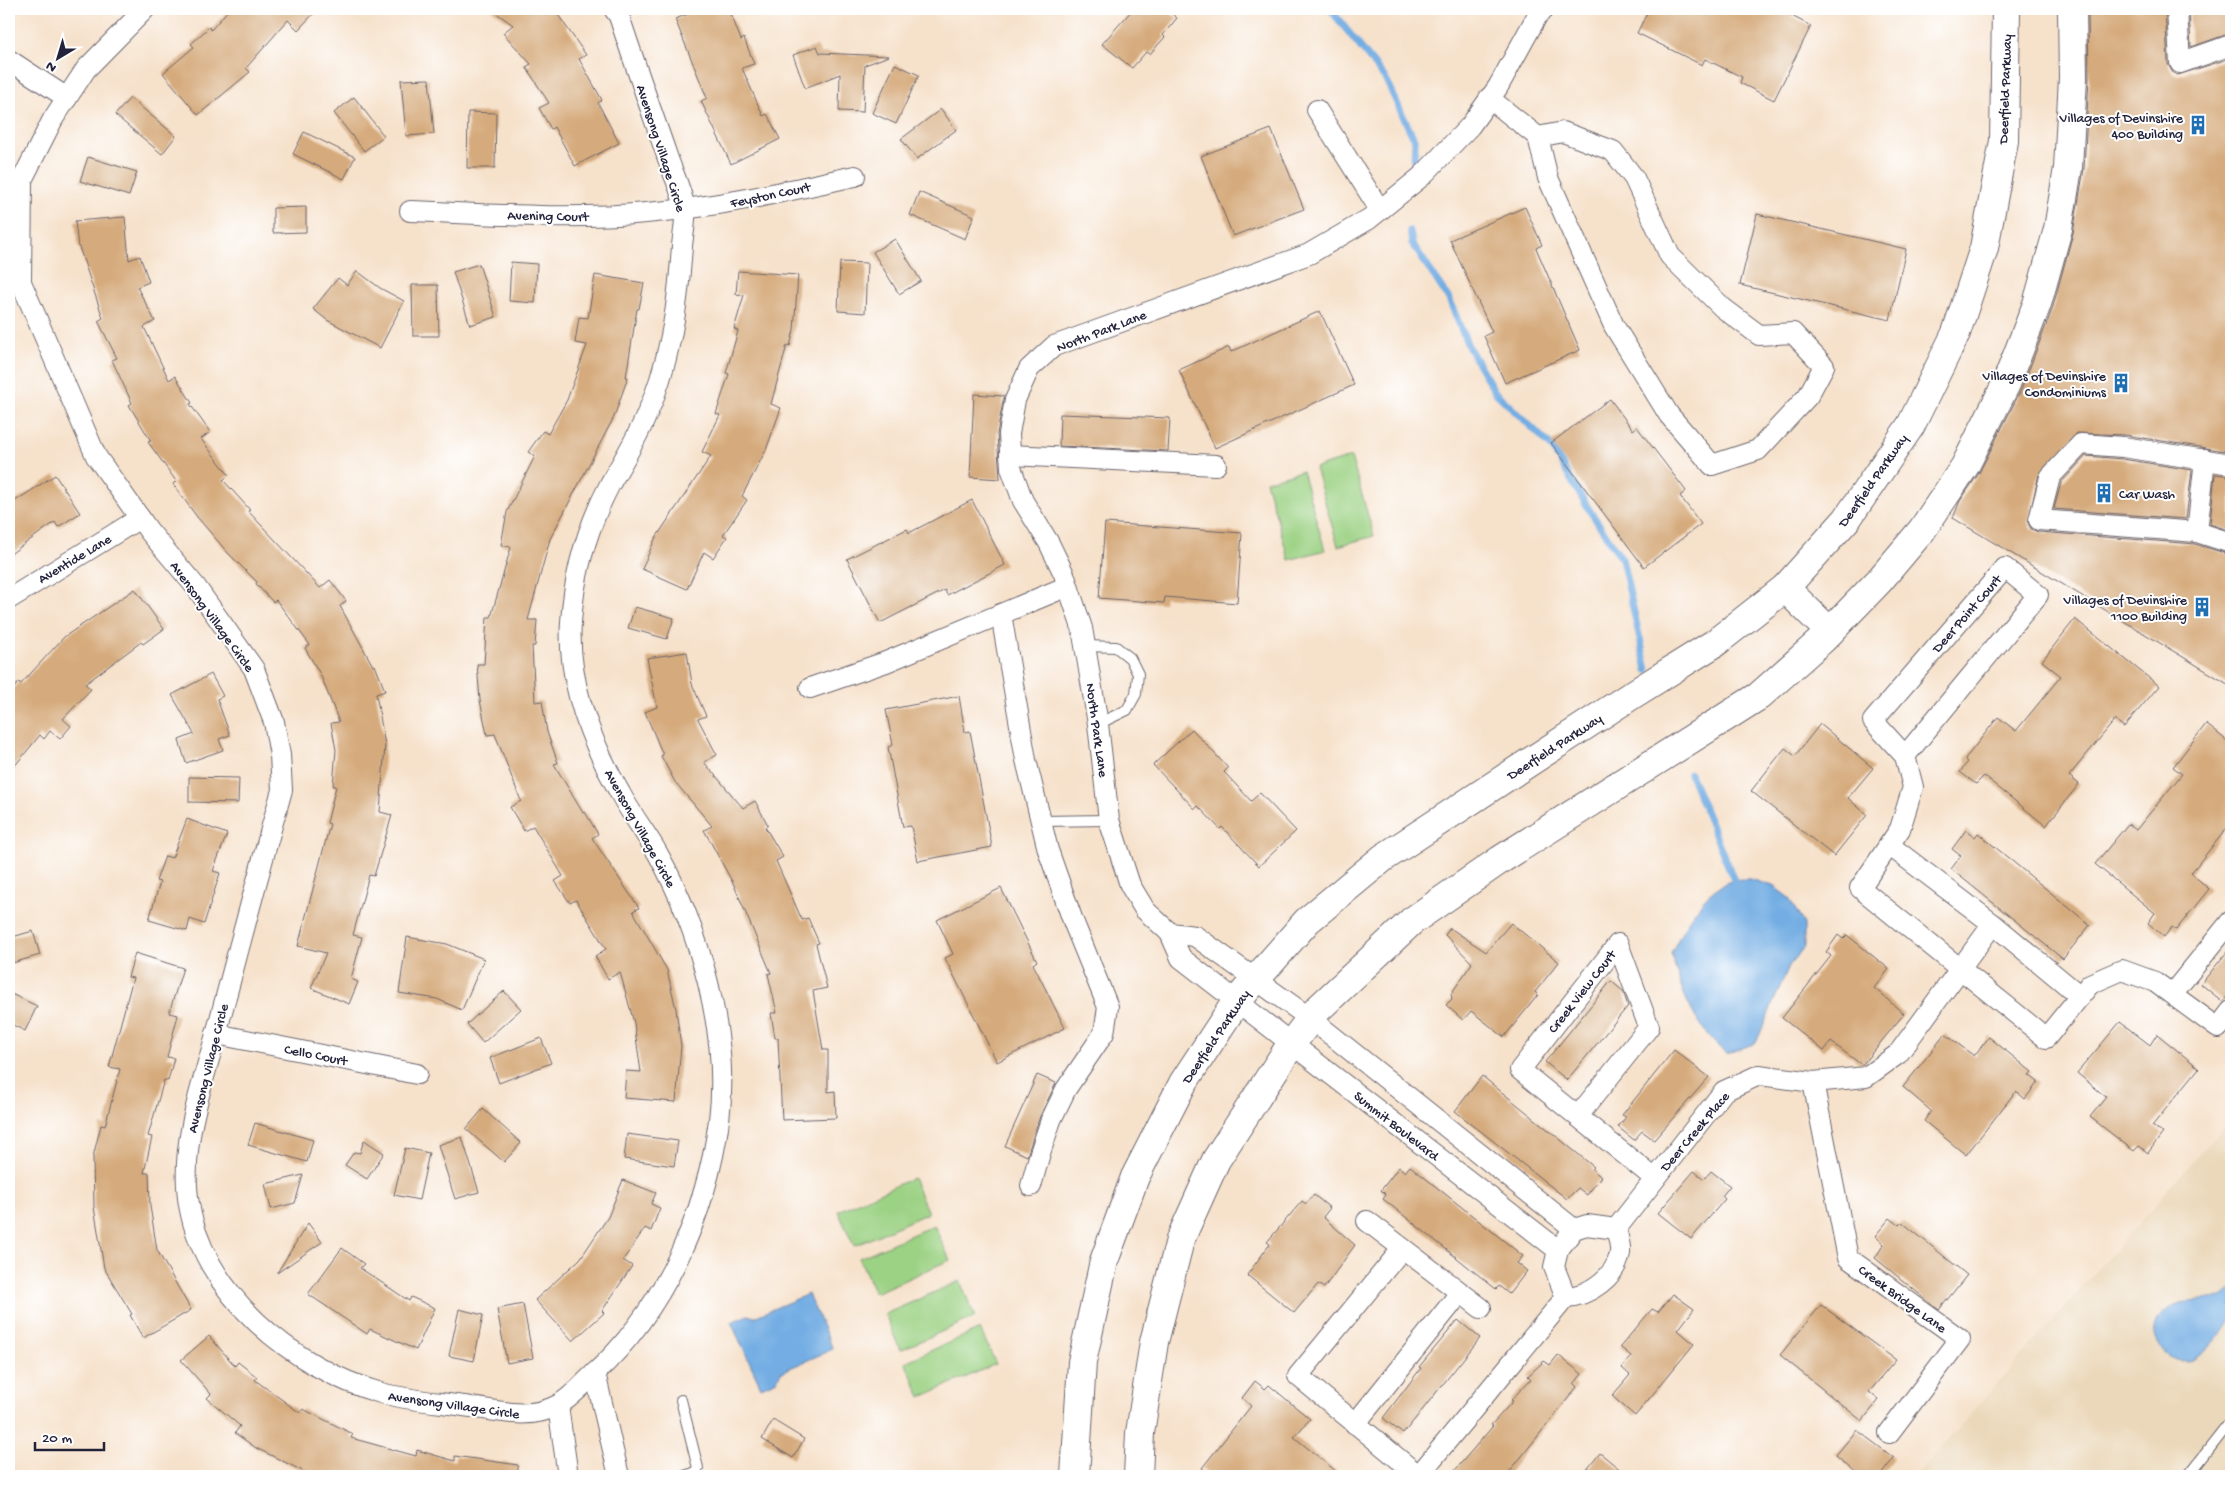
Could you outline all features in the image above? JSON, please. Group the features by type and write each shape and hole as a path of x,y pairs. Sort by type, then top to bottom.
{"main road":[{"name":"Deerfield Parkway","path":"1076,1476 1075,1464 1082,1362 1104,1261 1135,1176 1183,1083 1236,1002 1255,978 1307,921 1383,858 1715,643 1785,588 1847,519 1905,433 1956,333 1984,248 2004,141 2006,9"},
{"path":"1138,1476 1140,1433 1154,1342 1180,1240 1216,1160 1292,1043 1318,1009 1361,966 1412,921 1500,860 1759,696 1830,632 1879,581 1922,530 1965,466 2006,384 2037,304 2058,229 2067,176 2073,78 2072,9"},
{"path":"1785,588 1830,632"}],"street":[{"name":"Avensong Village Circle","path":"145,9 86,69 37,149 22,180 15,284 96,456 140,518 196,587 254,669 274,722 280,756 282,790 189,1130 187,1196 195,1229 209,1261 227,1290 259,1324 285,1346 314,1365 345,1380 377,1392 411,1399 525,1415 558,1406 595,1373 631,1334 668,1276 683,1245 706,1181 720,1113 718,1042 706,975 696,942 671,878 655,848 617,788 602,758 584,710 570,660 571,620 575,586 583,552 608,488 644,421 668,356 679,288 685,210 619,16 614,9"},
{"name":"North Park Lane","path":"1236,1002 1180,958 1170,933 1145,910 1130,885 1109,820 1098,724 1086,646 1068,586 1049,543 1023,501 1011,468 1009,434 1015,400 1029,369 1054,346 1309,254 1380,210 1422,176 1450,148 1498,87 1536,16 1544,9"},
{"path":"2177,9 2180,63 2231,45"},
{"path":"9,60 67,98"},
{"path":"1490,98 1538,138 1548,178 1614,326 1669,415 1712,465 1758,450 1808,396 1824,366 1793,333 1759,335 1723,308 1670,256 1634,178 1614,151 1563,132 1538,138"},
{"path":"1317,110 1380,210"},
{"name":"Feyston Court","path":"685,210 736,203 855,176"},
{"name":"Avening Court","path":"410,211 568,217 685,210"},
{"path":"2231,464 2124,447 2081,444 2050,477 2039,520 2197,532 2231,543"},
{"path":"1010,455 1216,465"},
{"path":"2197,532 2205,459"},
{"name":"Aventide Lane","path":"9,599 40,578 70,563 140,518"},
{"name":"Deer Point Court","path":"1905,756 2038,595 2004,568 1874,722 1905,756 1913,787 1900,829 1860,888 2046,1038 2090,984 2122,970 2155,982 2218,1028 2231,1011"},
{"path":"810,688 886,662 1068,586"},
{"path":"1001,614 1026,760 1048,850 1073,921 1108,1008 1104,1033 1066,1089 1051,1120 1031,1186"},
{"path":"1889,845 1993,924 2080,996"},
{"path":"2172,994 2231,921"},
{"name":"Deer Creek Place","path":"1616,1229 1654,1178 1724,1091 1759,1076 1814,1082 1866,1077 1898,1054 1993,924"},
{"path":"1170,933 1195,936 1255,978"},
{"name":"Creek View Court","path":"1578,1116 1649,1028 1618,944 1520,1070 1654,1178"},
{"name":"Summit Boulevard","path":"1255,978 1311,1019 1574,1230"},
{"name":"Summit Boulevard","path":"1236,1002 1292,1043 1558,1250"},
{"name":"Cello Court","path":"216,1034 417,1074"},
{"name":"Creek Bridge Lane","path":"1814,1082 1848,1258 1960,1339 1889,1433"},
{"path":"1367,1221 1481,1308"},
{"path":"1402,1249 1298,1376 1418,1476 1566,1297 1578,1296 1595,1288 1614,1268 1620,1252 1616,1229 1587,1225 1574,1230 1558,1250 1554,1267 1566,1297"},
{"path":"1356,1424 1460,1293"},
{"path":"595,1373 619,1476"},
{"path":"558,1406 568,1476"}],"lane":[{"path":"1086,646 1116,647 1130,658 1138,674 1136,694 1128,710 1098,724"},
{"path":"1041,821 1109,820"},
{"path":"681,1400 698,1468 694,1473 684,1476"},
{"path":"2188,1476 2231,1421"}],"shaded area":[{"path":"2231,1118 2231,1476 1916,1476 2064,1308"}],"green space":[{"path":"1351,457 1374,536 1338,546 1315,468"},
{"path":"1302,471 1325,550 1289,560 1266,481"},
{"path":"913,1178 928,1213 854,1246 838,1211"},
{"path":"934,1225 950,1260 875,1293 859,1258"},
{"path":"960,1281 975,1317 900,1350 885,1314"},
{"path":"980,1329 996,1364 921,1397 905,1362"}],"water":[{"path":"1750,879 1773,886 1788,897 1804,924 1804,947 1789,966 1756,1043 1726,1054 1705,1031 1690,1008 1671,953 1689,920 1713,891 1734,880"},
{"path":"2231,1289 2232,1309 2230,1320 2218,1338 2206,1351 2193,1360 2179,1360 2170,1356 2158,1345 2155,1338 2157,1322 2168,1308 2181,1303 2219,1298"},
{"path":"808,1294 833,1349 781,1372 777,1380 761,1387 731,1322 748,1315 754,1317"}],"building":[{"path":"229,9 318,9 298,30 288,20 246,68 250,72 198,115 163,73 194,47 191,44 209,27 211,30"},
{"path":"491,9 554,9 586,55 579,59 602,100 598,103 619,143 575,166 554,127 551,129 539,108 549,103 526,67 531,64 503,33 513,25"},
{"path":"702,9 729,9 741,40 744,38 754,64 742,68 763,116 767,114 780,139 731,164 701,101 707,98 675,19"},
{"path":"1133,9 1166,9 1177,18 1163,35 1165,37 1150,54 1146,52 1132,68 1102,44"},
{"path":"1649,9 1778,9 1811,26 1774,100 1740,83 1742,77 1705,59 1702,65 1637,33"},
{"name":"Villages of Devinshire Condominiums","path":"2088,9 2165,9 2168,64 2173,73 2178,75 2231,58 2231,452 2125,435 2077,433 2039,474 2028,523 2031,529 2038,532 2195,544 2231,555 2231,686 1953,518 1960,501 1979,473 2021,390 2052,310 2073,233 2084,169 2089,79"},
{"path":"2189,9 2231,9 2231,33 2191,47"},
{"path":"817,46 820,53 889,56 865,65 863,112 839,111 840,74 805,88 793,55"},
{"path":"895,64 919,75 896,124 872,113"},
{"path":"429,79 434,134 406,136 401,80"},
{"path":"354,97 384,136 364,151 334,113"},
{"path":"130,98 176,136 162,154 115,115"},
{"path":"941,109 956,130 917,159 901,139"},
{"path":"468,112 496,113 495,168 467,168"},
{"path":"1271,129 1304,209 1233,236 1201,156"},
{"path":"304,132 355,157 344,179 293,154"},
{"path":"88,157 137,172 129,196 80,181"},
{"path":"919,192 974,216 965,239 910,215"},
{"path":"306,207 306,232 273,233 273,208"},
{"path":"1525,207 1542,245 1536,248 1580,350 1505,383 1484,336 1492,332 1450,240"},
{"path":"1757,214 1906,249 1890,320 1740,285"},
{"path":"125,217 129,260 140,256 149,282 137,287 155,321 144,327 169,380 175,376 192,403 190,404 210,432 201,439 229,475 223,480 250,510 248,511 320,588 330,580 346,601 340,606 373,666 375,665 385,691 376,694 385,745 380,812 392,815 374,876 369,875 353,935 362,937 351,979 358,982 349,1004 311,988 326,953 298,946 330,824 327,823 336,786 333,786 336,750 331,723 339,722 321,676 305,648 310,645 276,600 273,602 197,517 173,484 176,481 148,442 151,441 129,405 132,403 112,360 117,358 98,321 103,318 78,247 75,221"},
{"path":"895,239 921,281 899,294 873,252"},
{"path":"511,262 537,264 535,303 509,301"},
{"path":"840,262 867,263 865,313 838,311"},
{"path":"479,264 496,317 470,325 453,272"},
{"path":"357,271 380,288 404,301 380,348 327,320 313,309 338,278 347,285"},
{"path":"738,271 798,275 794,330 790,346 787,345 771,404 781,408 766,450 742,496 747,500 723,535 727,537 713,558 704,552 687,589 642,569 655,539 711,456 702,452 720,415 716,414 729,374 726,373 738,331 734,329 744,295 736,294"},
{"path":"595,275 644,283 639,309 637,309 626,377 628,377 614,417 550,539 528,620 537,620 535,646 532,646 535,702 542,701 547,732 558,763 554,764 583,813 585,812 598,834 592,838 639,908 633,911 667,970 676,1009 681,1046 676,1102 624,1098 626,1071 641,1072 634,1023 620,972 608,979 595,956 606,949 576,900 570,903 555,881 563,876 533,826 524,831 510,807 521,801 495,734 487,735 480,700 477,664 484,664 487,617 491,617 511,547 501,545 507,512 535,456 528,452 543,431 548,434 567,400 587,345 575,343 579,317 588,318"},
{"path":"412,285 438,285 439,336 413,336"},
{"path":"1320,311 1354,385 1215,448 1179,370 1229,347 1231,352"},
{"path":"974,394 1004,396 997,434 1000,479 970,477"},
{"path":"1610,399 1633,430 1637,427 1686,491 1680,496 1701,524 1644,567 1551,443"},
{"path":"1060,414 1170,418 1168,451 1059,446"},
{"path":"2086,456 2122,459 2192,470 2186,519 2054,509 2061,483"},
{"path":"2215,474 2231,476 2231,531 2210,524"},
{"path":"55,475 80,513 58,527 55,522 9,555 9,505"},
{"path":"972,500 1005,565 947,595 945,590 880,623 847,559 907,529 909,533"},
{"path":"1105,523 1242,533 1237,603 1165,597 1164,603 1099,598"},
{"path":"135,589 164,629 143,644 141,642 85,684 91,689 63,719 71,726 60,739 50,731 44,739 40,735 9,773 9,694 19,682 21,684 64,637"},
{"path":"635,607 674,618 667,639 628,628"},
{"path":"2075,619 2159,686 2124,727 2115,720 2069,776 2079,784 2046,826 1984,776 1976,784 1960,772 1967,763 1965,759 1998,717 2016,731 2061,676 2042,661"},
{"path":"687,652 692,684 706,716 698,719 717,755 704,762 743,808 755,801 768,825 765,827 783,857 776,861 802,920 808,918 819,943 816,944 827,988 813,991 823,1050 828,1050 828,1092 835,1091 836,1118 782,1120 778,1038 775,1038 771,1013 777,1013 768,974 771,973 734,885 704,830 712,826 675,782 661,756 663,755 645,712 657,707 647,658"},
{"path":"211,674 223,696 217,699 230,735 219,739 223,750 186,763 179,740 194,734 172,695"},
{"path":"959,696 965,732 970,731 992,847 918,861 911,826 903,827 888,747 893,745 886,710"},
{"path":"1820,724 1873,768 1848,798 1867,815 1834,856 1751,791 1785,748 1795,756"},
{"path":"2206,724 2231,744 2231,823 2191,873 2209,889 2176,930 2172,927 2164,937 2148,923 2155,913 2095,864 2128,824 2136,830 2182,774 2173,767"},
{"path":"1192,729 1228,768 1224,772 1251,801 1260,793 1296,831 1259,866 1222,827 1220,829 1198,806 1195,809 1153,765"},
{"path":"189,777 239,778 238,803 189,802"},
{"path":"187,819 227,834 213,871 220,873 204,924 190,919 187,931 149,920 160,882 156,881 165,856 172,858"},
{"path":"1966,830 1975,837 1978,833 2090,925 2063,959 1951,869 1961,856 1952,849"},
{"path":"1001,888 1037,961 1033,964 1065,1028 997,1062 945,958 953,954 937,920"},
{"path":"1511,923 1559,962 1535,992 1538,995 1504,1037 1471,1011 1463,1020 1446,1005 1452,999 1451,994 1472,963 1445,935 1450,928 1486,952"},
{"path":"33,931 40,955 9,964 9,938"},
{"path":"1838,935 1843,939 1847,935 1889,969 1874,988 1904,1014 1862,1065 1831,1042 1824,1051 1782,1018 1831,956 1826,952"},
{"path":"407,937 447,944 484,959 462,1010 437,999 399,993"},
{"path":"2231,947 2231,991 2223,1002 2201,984"},
{"path":"135,953 183,968 169,1013 178,1015 167,1057 174,1058 168,1081 164,1080 148,1136 152,1137 144,1173 149,1173 150,1206 157,1250 191,1310 143,1338 130,1315 132,1314 104,1268 94,1207 93,1157 101,1125 105,1126 120,1069 109,1067 133,978 128,977"},
{"path":"1611,981 1623,991 1628,1006 1567,1080 1545,1062"},
{"path":"504,991 521,1009 483,1043 467,1024"},
{"path":"9,993 37,1006 25,1031 9,1023"},
{"path":"2120,1022 2150,1045 2157,1034 2199,1068 2152,1126 2163,1133 2148,1153 2139,1146 2134,1151 2090,1117 2106,1097 2077,1073"},
{"path":"1945,1034 1974,1056 1989,1037 2032,1072 2029,1075 2038,1082 2025,1099 2016,1091 1966,1155 1924,1121 1931,1111 1903,1087"},
{"path":"541,1038 551,1063 499,1083 490,1058"},
{"path":"1674,1050 1709,1077 1654,1140 1642,1131 1634,1140 1618,1127 1626,1117 1622,1115"},
{"path":"1037,1075 1056,1083 1040,1116 1027,1156 1005,1146"},
{"path":"1482,1076 1594,1167 1592,1169 1601,1177 1587,1195 1578,1188 1567,1199 1455,1111"},
{"path":"483,1109 521,1143 504,1162 466,1129"},
{"path":"255,1123 313,1140 307,1162 248,1145"},
{"path":"627,1134 678,1141 674,1166 624,1159"},
{"path":"462,1137 479,1192 455,1199 438,1145"},
{"path":"364,1140 384,1153 367,1179 345,1165 354,1152 360,1153"},
{"path":"405,1148 429,1153 419,1200 394,1195"},
{"path":"1410,1166 1523,1256 1517,1263 1527,1271 1509,1294 1499,1286 1496,1289 1383,1199 1386,1195 1381,1190 1399,1167 1405,1172"},
{"path":"1694,1171 1704,1179 1711,1171 1730,1186 1722,1196 1725,1199 1691,1239 1658,1213"},
{"path":"303,1175 295,1203 271,1209 265,1184"},
{"path":"623,1180 656,1193 651,1204 660,1208 651,1231 645,1228 623,1260 632,1266 602,1311 604,1313 573,1341 535,1300 580,1259 608,1217"},
{"path":"1314,1195 1330,1208 1323,1217 1355,1245 1324,1288 1318,1284 1294,1313 1247,1275 1270,1244 1267,1242 1302,1201 1306,1204"},
{"path":"1890,1218 1899,1225 1902,1222 1967,1275 1939,1310 1875,1258 1884,1244 1875,1236"},
{"path":"308,1223 322,1242 277,1273"},
{"path":"342,1248 364,1264 360,1268 409,1301 411,1297 435,1308 416,1350 370,1329 367,1334 308,1294"},
{"path":"1673,1294 1694,1309 1678,1330 1694,1344 1635,1416 1612,1396 1630,1375 1622,1368 1631,1356 1620,1347 1652,1309 1658,1312"},
{"path":"523,1304 533,1358 507,1363 497,1309"},
{"path":"1821,1305 1896,1360 1869,1392 1879,1400 1862,1421 1780,1355"},
{"path":"459,1309 483,1315 474,1361 449,1356"},
{"path":"1458,1320 1480,1338 1403,1434 1383,1418 1421,1368 1419,1367"},
{"path":"209,1336 235,1366 238,1362 257,1377 255,1380 300,1413 303,1409 353,1434 351,1438 416,1456 417,1450 455,1461 455,1456 518,1465 518,1476 313,1476 256,1448 235,1433 240,1426 207,1398 211,1394 181,1360"},
{"path":"1558,1355 1582,1374 1574,1384 1577,1387 1506,1476 1450,1476 1493,1426 1491,1425 1513,1401 1511,1400 1531,1379 1528,1376 1544,1361 1550,1365"},
{"path":"1255,1381 1265,1389 1269,1385 1310,1419 1294,1437 1342,1476 1212,1476 1202,1468 1251,1406 1242,1398"},
{"path":"773,1420 804,1439 793,1458 762,1439"},
{"path":"1857,1430 1894,1458 1880,1476 1860,1476 1836,1455"},
{"path":"1600,1453 1628,1476 1582,1476"}],"waterway":[{"path":"1330,9 1385,78 1415,141 1414,160"},
{"path":"1410,231 1412,243 1449,299 1469,348 1495,392 1550,445 1588,508 1622,559 1647,670"},
{"path":"1690,774 1734,880"}],"place":[{"name":"Villages of Devinshire 400 Building","path":"2198,125"},
{"name":"Villages of Devinshire Condominiums","path":"2121,383"},
{"name":"Car Wash","path":"2104,493"},
{"name":"Villages of Devinshire 1100 Building","path":"2202,607"}]}
